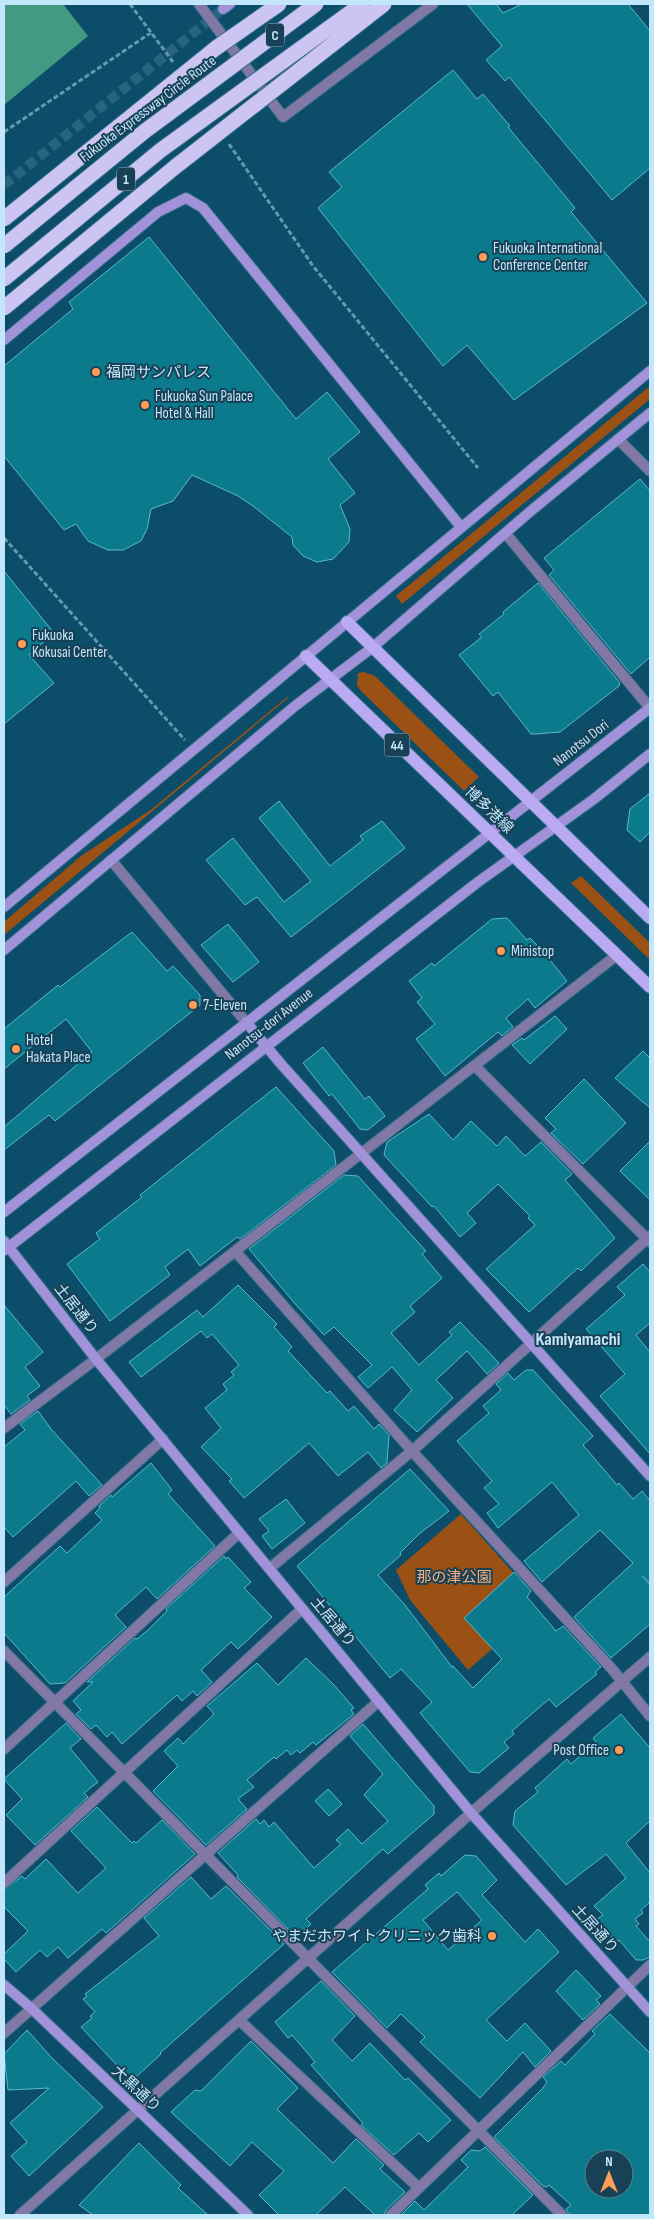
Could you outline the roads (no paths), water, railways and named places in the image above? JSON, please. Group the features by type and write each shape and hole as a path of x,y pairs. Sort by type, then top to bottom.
{"highway":[{"path":"4,219 216,48 279,4"},
{"name":"Fukuoka Expressway Circle Route","path":"4,246 144,131 316,4"},
{"name":"1","path":"4,279 161,150 362,4"},
{"path":"4,308 176,167 384,4"}],"main road":[{"path":"347,622 650,918"},
{"name":"博多港線","path":"306,656 650,987"}],"street":[{"path":"199,4 283,117 433,4"},
{"path":"4,340 158,212 186,198 203,208 461,527"},
{"path":"4,907 650,371"},
{"path":"4,950 295,706 372,647 532,510 650,413"},
{"path":"618,439 650,471"},
{"path":"506,534 650,708"},
{"name":"Nanotsu Dori","path":"530,802 650,708"},
{"path":"555,826 650,754"},
{"name":"Nanotsu-dori Avenue","path":"4,1212 530,802"},
{"name":"Nanotsu-dori Avenue","path":"5,1246 555,826"},
{"path":"111,860 265,1046 650,1476"},
{"path":"4,1428 96,1360 617,955"},
{"path":"270,1568 412,1450 649,1239 475,1066"},
{"name":"土居通り","path":"5,1246 96,1360 471,1813 650,2012"},
{"path":"235,1251 622,1682 650,1716"},
{"path":"4,1582 162,1439"},
{"path":"4,1748 239,1533"},
{"path":"4,1883 302,1608"},
{"path":"4,1651 562,2215"},
{"path":"20,2215 471,1813 650,1657"},
{"path":"4,2033 379,1702"},
{"path":"391,2215 650,1965"},
{"name":"大黒通り","path":"4,1985 31,2008 248,2215"},
{"path":"239,2020 419,2188"}],"tunnel":[{"path":"4,185 223,9"}],"place":[{"name":"Fukuoka International Conference Center","path":"483,257"},
{"name":"福岡サンパレス","path":"96,372"},
{"name":"Fukuoka Sun Palace Hotel & Hall","path":"145,405"},
{"name":"Fukuoka Kokusai Center","path":"22,644"},
{"name":"Ministop","path":"501,951"},
{"name":"7-Eleven","path":"193,1005"},
{"name":"Hotel Hakata Place","path":"16,1049"},
{"name":"Post Office","path":"619,1750"},
{"name":"やまだホワイトクリニック歯科","path":"492,1936"}],"district":[{"name":"Kamiyamachi","path":"578,1339"}],"park label":[{"name":"那の津公園","path":"454,1577"}]}
